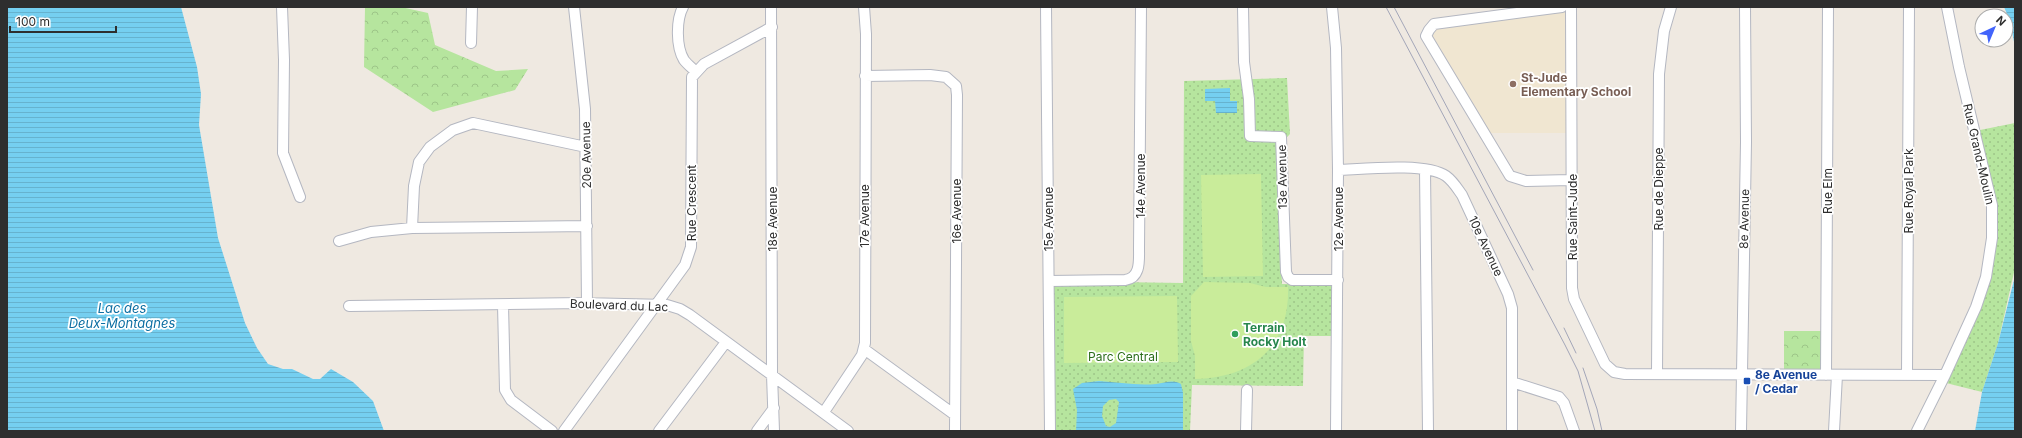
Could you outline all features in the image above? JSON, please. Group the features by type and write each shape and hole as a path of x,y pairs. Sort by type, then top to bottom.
{"street":[{"path":"282,7 284,60 283,153 300,197"},
{"path":"471,43 472,7"},
{"name":"20e Avenue","path":"574,7 584,94 586,147 587,303"},
{"path":"683,7 679,18 680,49 684,60 695,71 704,64 772,27"},
{"name":"18e Avenue","path":"771,7 772,375 774,431"},
{"name":"17e Avenue","path":"864,7 866,14 864,349"},
{"name":"15e Avenue","path":"1046,7 1050,431"},
{"name":"14e Avenue","path":"1049,281 1125,280 1131,279 1136,274 1139,248 1141,7"},
{"name":"13e Avenue","path":"1243,7 1244,62 1249,98 1250,136 1281,137 1286,272 1290,279 1294,280 1338,280"},
{"name":"12e Avenue","path":"1332,7 1336,48 1338,170 1336,431"},
{"path":"1562,7 1434,24 1426,36 1510,176 1526,181 1571,180"},
{"name":"Rue Saint-Jude","path":"1571,7 1572,288 1574,299 1605,364 1614,372 1625,374 1945,376"},
{"name":"Rue de Dieppe","path":"1657,373 1659,74 1664,31 1671,7"},
{"name":"8e Avenue","path":"1740,431 1746,142 1745,7"},
{"name":"Rue Elm","path":"1826,375 1828,7"},
{"name":"Rue Royal Park","path":"1907,375 1909,7"},
{"name":"Rue Grand-Moulin","path":"1917,431 1945,376 1976,307 1986,277 1992,238 1992,205 1959,67 1947,7"},
{"name":"Rue Crescent","path":"564,431 685,265 691,247 691,89 692,77 695,71"},
{"name":"16e Avenue","path":"865,76 930,75 946,78 956,86 955,431"},
{"path":"412,228 414,186 419,162 430,147 453,130 473,123 586,147"},
{"name":"10e Avenue","path":"1338,170 1408,168 1425,170 1445,175 1458,189 1508,294 1512,308 1512,431"},
{"path":"1425,170 1428,431"},
{"path":"340,241 371,232 412,228 586,226"},
{"name":"Boulevard du Lac","path":"349,306 390,304 503,305 587,303 667,305 680,309 824,412 848,431"},
{"path":"503,305 506,390 512,400 552,431"},
{"path":"659,431 726,342"},
{"path":"824,412 864,349 955,415"},
{"path":"1834,431 1837,375"},
{"path":"1512,382 1559,397 1564,403 1574,431"},
{"path":"1246,431 1247,390"},
{"path":"757,431 774,408"}],"shaded area":[{"name":"St-Jude Elementary School","path":"1571,7 1572,133 1484,133 1426,36 1429,30"}],"green space":[{"path":"365,7 401,7 428,13 435,45 496,71 528,69 515,90 433,112 364,67"},
{"name":"Parc Central","path":"1287,78 1290,134 1277,148 1282,284 1334,284 1334,336 1304,336 1303,386 1192,385 1190,431 1050,431 1049,281 1183,283 1184,81"},
{"path":"2015,123 2015,268 1998,343 1982,392 1942,382 1976,307 1992,235 1975,131"},
{"path":"1261,174 1263,276 1203,277 1201,175"},
{"name":"Terrain Rocky Holt","path":"1204,282 1250,283 1266,287 1288,287 1287,308 1282,327 1274,342 1264,355 1250,365 1234,373 1195,379 1195,356 1191,341 1191,296"},
{"path":"1177,296 1178,362 1064,363 1064,297"},
{"path":"1784,331 1824,331 1824,372 1784,370"}],"water":[{"name":"Lac des Deux-Montagnes","path":"7,7 181,7 197,67 201,94 199,125 218,238 245,323 257,348 268,364 283,369 292,369 313,379 320,379 331,369 353,382 373,401 384,431 7,431"},
{"path":"2015,7 2015,47 2014,8 2004,8"},
{"path":"1230,88 1230,101 1237,101 1237,113 1216,113 1215,101 1205,101 1205,89"},
{"path":"2015,276 2015,431 1975,431 1982,392 1998,343"},
{"path":"1099,381 1135,384 1172,382 1181,384 1183,393 1183,431 1076,431 1077,410 1073,389 1082,383","holes":["1116,399 1119,402 1116,423 1110,427 1106,426 1102,416 1103,406 1109,400"]}],"tram line":[{"path":"1386,7 1578,371 1595,431"},
{"path":"1394,7 1533,270"},
{"path":"1564,328 1576,353"},
{"path":"1583,368 1597,409 1602,431"}],"place":[{"name":"St-Jude Elementary School","path":"1513,84"},
{"name":"Terrain Rocky Holt","path":"1235,334"},
{"name":"8e Avenue / Cedar","path":"1747,381"}]}
